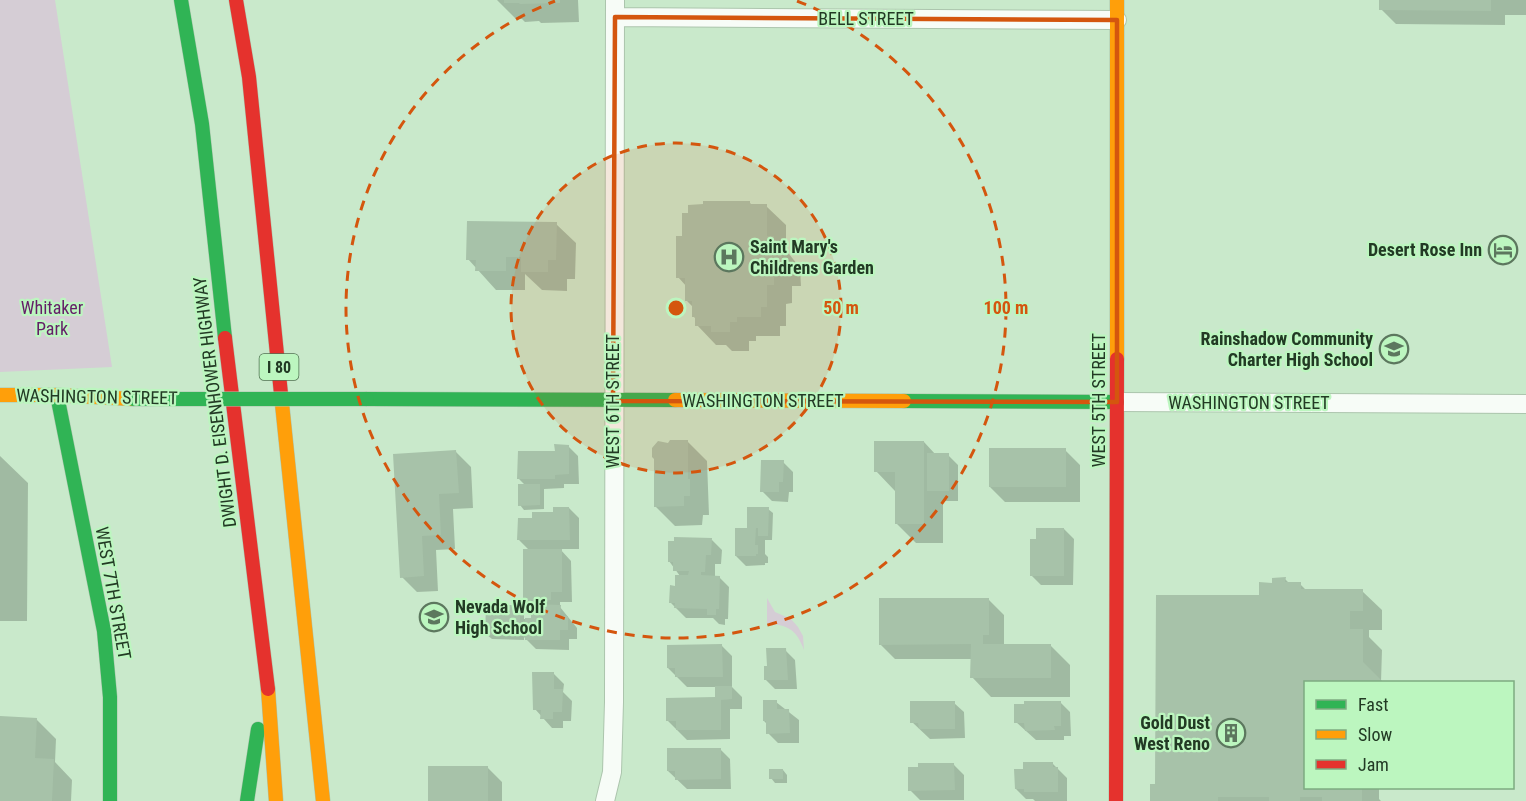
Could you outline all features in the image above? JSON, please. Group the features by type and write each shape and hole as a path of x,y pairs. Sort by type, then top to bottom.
{"main road":[{"name":"DWIGHT D. EISENHOWER HIGHWAY","path":"181,0 202,124 236,435 267,677 276,801"},
{"name":"I 80","path":"236,0 249,77 323,801"},
{"name":"WEST 5TH STREET","path":"1116,801 1117,0"},
{"name":"WASHINGTON STREET","path":"0,395 57,394 133,399 1117,402"},
{"name":"WEST 7TH STREET","path":"57,394 104,631 110,697 110,801"},
{"path":"247,801 267,677"},
{"path":"315,736 337,790"}],"street":[{"name":"BELL STREET","path":"615,9 1117,20"},
{"name":"WEST 6TH STREET","path":"605,801 612,772 613,734 615,9"},
{"name":"WASHINGTON STREET","path":"1117,402 1526,404"}],"highlighted area":[{"path":"615,17 1117,20 1117,402 613,401"}],"green space":[{"name":"Whitaker Park","path":"0,0 55,0 112,367 0,372"},
{"path":"767,598 775,612 791,619 798,627 803,636 804,650 798,637 791,630 767,623"}],"building":[{"path":"504,0 560,0 560,3 520,4 504,3"},
{"path":"1379,0 1491,0 1491,11 1379,10"},
{"name":"Saint Mary's Childrens Garden","path":"703,201 750,201 750,204 767,204 767,236 774,236 774,247 782,247 782,267 774,267 774,285 767,285 767,307 761,307 761,317 737,317 737,322 730,322 730,332 711,332 711,326 695,326 695,317 692,317 692,301 685,301 685,278 676,278 676,236 682,236 682,213 688,213 688,205 703,204"},
{"path":"467,221 557,222 556,260 548,260 548,272 521,272 521,257 506,257 506,271 475,271 476,260 466,260"},
{"path":"670,440 688,440 690,496 684,496 684,506 654,507 652,448 658,441 668,443"},
{"path":"874,441 924,441 924,524 895,524 895,472 874,472"},
{"path":"554,444 569,445 569,474 555,475 555,479 517,479 518,451 555,451"},
{"path":"989,448 1066,448 1066,487 989,487"},
{"path":"456,450 459,493 439,494 441,535 422,536 424,576 400,578 393,454"},
{"path":"927,453 949,453 949,491 927,491"},
{"path":"761,460 784,460 783,482 779,482 779,492 760,492"},
{"path":"518,484 540,484 540,505 518,506"},
{"path":"553,507 569,507 570,540 517,540 518,518 532,518 532,512 553,512"},
{"path":"747,507 769,507 768,536 758,536 758,528 756,528 755,545 758,545 758,554 756,556 735,556 735,528 747,528"},
{"path":"1036,528 1064,528 1064,576 1030,576 1030,539 1036,539"},
{"path":"674,537 712,538 711,555 706,555 705,572 701,572 701,575 720,576 719,609 716,609 716,615 707,615 707,609 674,608 675,603 669,603 670,585 675,586 675,575 688,575 689,571 673,571 673,562 668,562 668,541 674,541"},
{"path":"523,549 562,549 562,592 551,592 551,600 523,601"},
{"name":"Gold Dust West Reno","path":"1286,577 1285,582 1301,582 1301,589 1363,589 1363,611 1350,611 1350,629 1363,629 1363,662 1382,681 1304,681 1304,789 1362,789 1362,801 1322,801 1322,797 1300,797 1300,801 1269,801 1269,797 1218,797 1218,801 1150,801 1150,784 1155,784 1156,595 1259,595 1259,582 1272,583 1272,578"},
{"path":"879,598 989,598 989,635 983,635 983,644 1051,644 1051,678 970,678 971,644 879,645"},
{"path":"531,604 561,605 560,616 568,616 568,630 560,630 560,640 525,640 525,618 531,618"},
{"path":"486,605 520,605 520,636 485,635"},
{"path":"722,644 723,677 675,677 675,668 667,668 667,645"},
{"path":"766,648 786,648 788,680 764,680 764,666 767,666"},
{"path":"532,672 554,672 554,689 563,689 562,712 553,712 553,719 540,719 541,710 533,710"},
{"path":"715,686 732,686 732,699 721,700 721,730 676,730 676,721 666,721 666,698 715,697"},
{"path":"763,700 777,700 777,709 789,709 790,733 766,734 766,721 763,721"},
{"path":"910,701 955,701 955,729 919,729 918,723 910,723"},
{"path":"1024,701 1061,701 1061,726 1054,726 1055,730 1025,731 1024,723 1014,723 1014,704 1024,704"},
{"path":"0,716 37,718 35,758 54,759 52,801 0,801"},
{"path":"667,748 721,748 721,779 675,780 675,771 667,771"},
{"path":"1023,762 1053,762 1053,767 1058,767 1058,792 1024,792 1024,789 1015,789 1014,769 1023,769"},
{"path":"918,763 954,763 955,790 908,791 908,767 918,767"},
{"path":"428,766 488,766 488,801 428,801"},
{"path":"769,769 783,769 783,779 769,779"}],"traffic: fast":[{"path":"181,0 202,124 225,338"},
{"path":"57,395 104,631 110,697 110,801"},
{"path":"133,399 367,399"},
{"path":"367,399 675,400"},
{"path":"904,401 1117,402"},
{"path":"247,801 258,729"}],"traffic: slow":[{"path":"1117,0 1117,359"},
{"path":"281,394 323,801"},
{"path":"0,395 133,399"},
{"path":"675,400 904,401"},
{"path":"268,689 276,801"}],"traffic: jam":[{"path":"236,0 249,77 281,394"},
{"path":"225,338 268,689"},
{"path":"1116,801 1117,359"}],"place":[{"name":"Desert Rose Inn","path":"1503,250"},
{"name":"Saint Mary's Childrens Garden","path":"729,257"},
{"name":"Rainshadow Community Charter High School","path":"1394,349"},
{"name":"Nevada Wolf High School","path":"434,617"},
{"name":"Gold Dust West Reno","path":"1231,733"}]}
